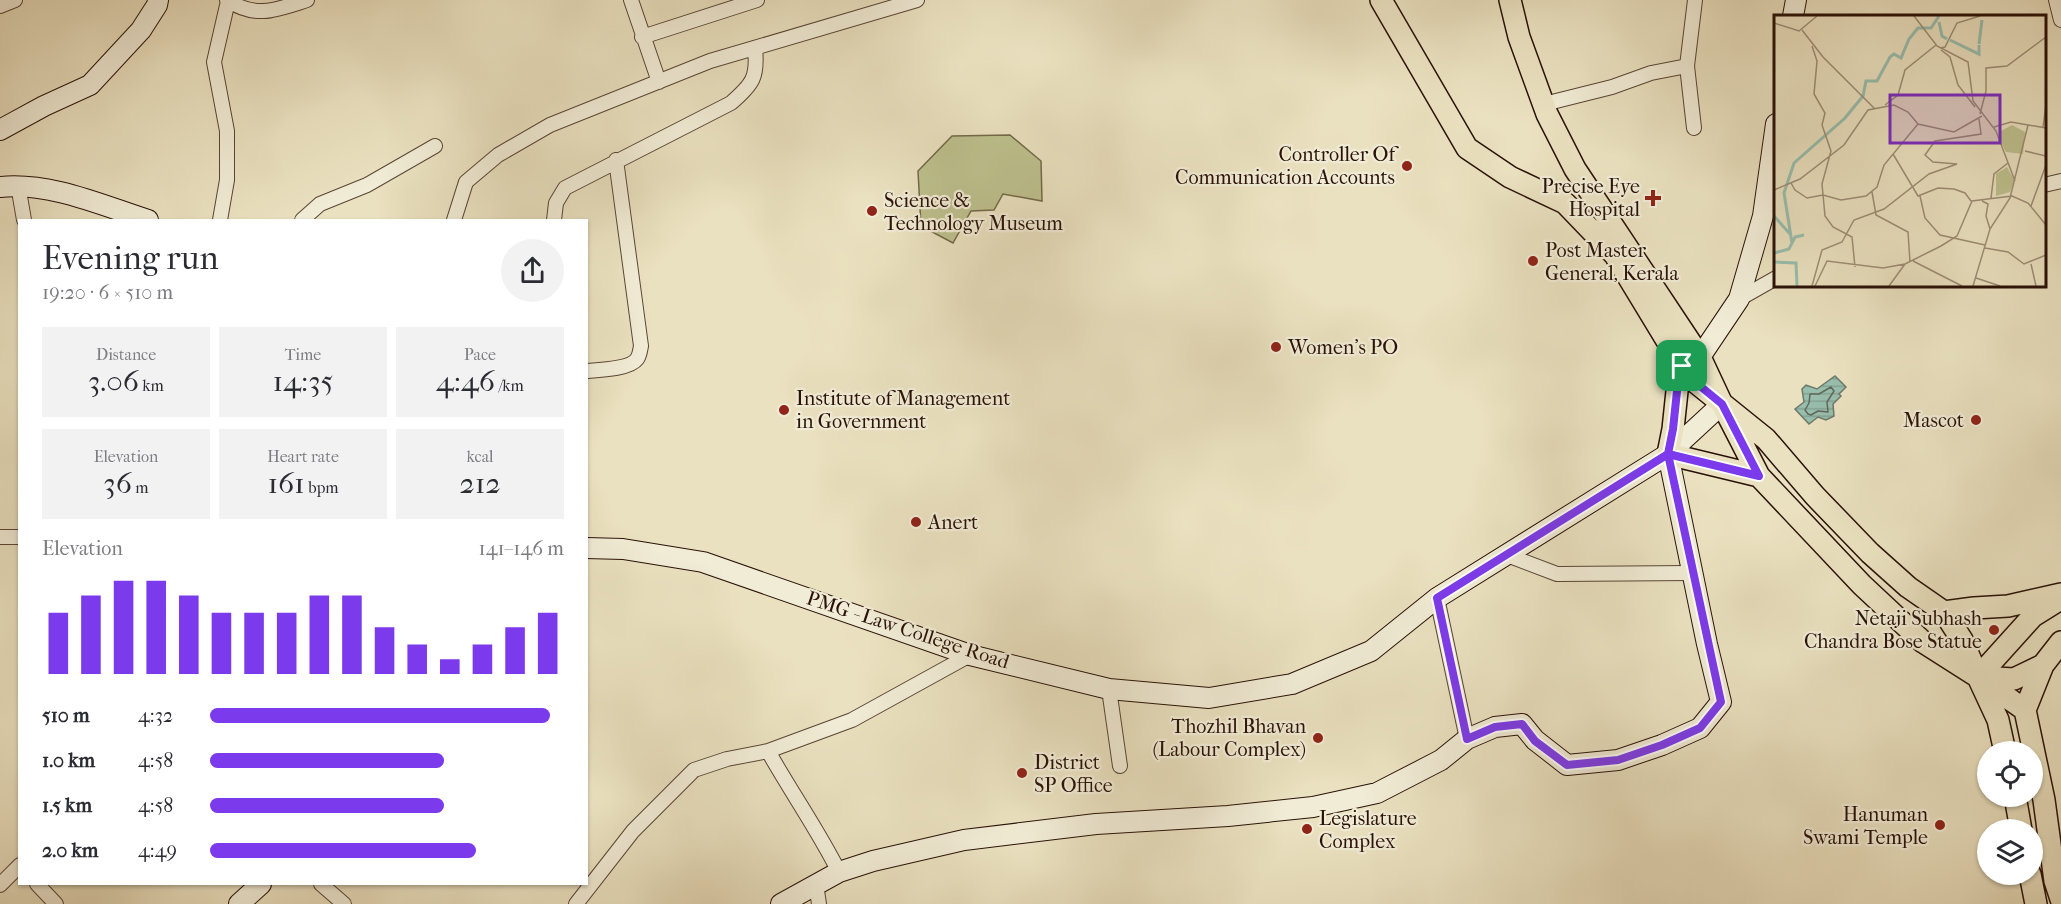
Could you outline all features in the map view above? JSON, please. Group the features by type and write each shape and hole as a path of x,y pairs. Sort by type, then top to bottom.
{"main road":[{"path":"1381,0 1467,148 1510,177 1565,203 1615,255 1687,362 1668,454 1759,476"},
{"path":"1510,0 1519,37 1544,104 1575,169 1687,362 1689,377 1766,439 1815,496 1870,552 1908,586 1944,612 1962,640 1998,720 2003,741"},
{"path":"1722,404 1759,476 1862,585 1923,642 2025,710"},
{"path":"1944,612 2008,606 2061,596"},
{"path":"1978,677 2033,616 2061,596"},
{"path":"2061,642 2043,665 2025,710 2044,800 2055,881 2061,899"},
{"path":"1978,677 2014,679 2043,665"},
{"path":"2032,885 2036,904"}],"street":[{"path":"0,6 15,0"},
{"path":"0,130 90,85 141,30 158,0"},
{"path":"220,219 227,180 227,131 214,62 227,0 242,9 268,12 307,0"},
{"path":"631,0 659,82"},
{"path":"642,37 757,0"},
{"path":"454,219 466,182 498,155 550,125 710,61 917,0"},
{"path":"1694,128 1687,66 1695,0"},
{"path":"1793,15 1796,0"},
{"path":"2056,0 2061,20"},
{"path":"554,219 556,203 565,188 731,103 748,88 754,78 757,66 755,48"},
{"path":"1544,104 1612,87 1651,73 1687,66"},
{"path":"1739,299 1763,216 1774,138"},
{"path":"303,219 320,204 367,185 435,146"},
{"path":"588,371 630,364 636,361 640,354 641,346 616,160"},
{"path":"2046,185 2061,181"},
{"path":"9,186 24,219"},
{"path":"9,186 72,195 145,219"},
{"path":"1687,362 1739,299 1774,279"},
{"name":"PMG - Law College Road","path":"588,548 623,549 703,561 970,654 1109,689 1209,698 1292,684 1371,651 1437,598 1668,454 1722,404"},
{"path":"781,904 839,872 873,861 964,840 1096,824 1228,816 1313,807 1377,793 1441,760 1467,739 1495,727 1522,724 1535,741 1567,765 1618,760 1662,745 1700,728 1721,702 1668,454"},
{"path":"0,537 18,537"},
{"path":"1507,555 1557,574 1693,573"},
{"path":"1437,598 1467,739"},
{"path":"576,904 633,831 694,770 727,759 768,751 852,720 970,654"},
{"path":"1109,689 1120,766"},
{"path":"768,751 792,794 825,844 839,872"},
{"path":"0,885 18,868"},
{"path":"816,884 819,904"},
{"path":"38,885 56,904"},
{"path":"239,904 260,885"},
{"path":"322,885 344,904"}],"shaded area":[{"path":"1010,135 1041,161 1042,201 1003,194 994,210 971,211 953,243 921,226 918,171 952,136"}],"water":[{"path":"1835,376 1846,387 1833,404 1834,416 1826,420 1818,417 1809,424 1795,409 1804,402 1802,389 1806,385 1817,389"}],"place":[{"name":"Controller Of Communication Accounts","path":"1407,166"},
{"name":"Precise Eye Hospital","path":"1653,198"},
{"name":"Science & Technology Museum","path":"872,211"},
{"name":"Post Master General, Kerala","path":"1533,261"},
{"name":"Women's PO","path":"1276,347"},
{"name":"Institute of Management in Government","path":"784,410"},
{"name":"Mascot","path":"1976,420"},
{"name":"Anert","path":"916,522"},
{"name":"Netaji Subhash Chandra Bose Statue","path":"1994,630"},
{"name":"Thozhil Bhavan (Labour Complex)","path":"1318,738"},
{"name":"District SP Office","path":"1022,773"},
{"name":"Hanuman Swami Temple","path":"1940,825"},
{"name":"Legislature Complex","path":"1307,829"}],"route":[{"path":"1682,366 1680,363 1668,454 1437,598 1467,739 1495,727 1522,724 1535,741 1567,765 1618,760 1662,745 1700,728 1721,702 1668,454 1759,476 1722,404 1689,377 1682,366"}]}
